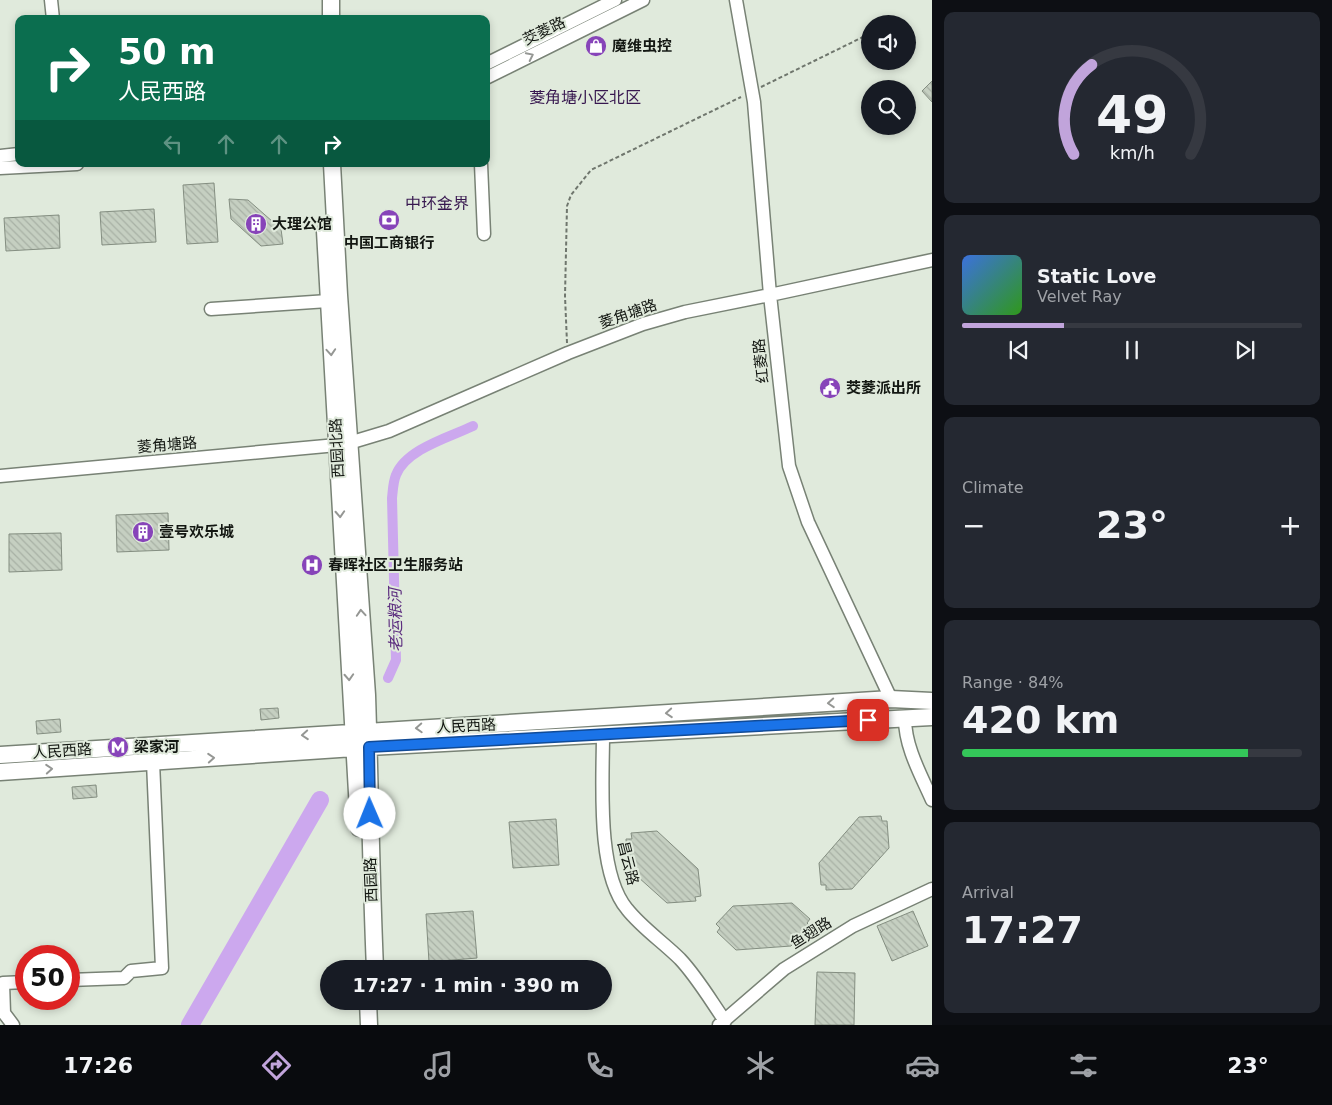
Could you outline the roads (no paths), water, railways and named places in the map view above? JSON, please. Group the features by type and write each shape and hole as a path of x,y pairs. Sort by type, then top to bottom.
{"main road":[{"path":"320,0 320,15"},
{"path":"331,0 331,15"},
{"name":"西园北路","path":"322,167 328,300 343,444"},
{"name":"西园北路","path":"332,167 350,687 362,740"},
{"name":"人民西路","path":"0,772 153,762 362,740 891,698 932,701"},
{"name":"人民西路","path":"0,754 362,740 603,734 932,717"},
{"name":"西园路","path":"362,740 366,960"},
{"name":"西园路","path":"362,740 376,960"},
{"path":"368,1010 369,1025"},
{"path":"377,1010 378,1025"}],"street":[{"path":"51,0 53,15"},
{"name":"茭菱路","path":"490,62 615,0"},
{"name":"茭菱路","path":"490,76 643,0"},
{"name":"红菱路","path":"736,0 753,92 770,296 788,466 808,522 891,698"},
{"path":"0,156 15,154"},
{"path":"0,168 16,167"},
{"path":"481,167 484,234"},
{"name":"菱角塘路","path":"0,476 343,444 389,431 568,353 643,324 685,312 770,296 932,260"},
{"path":"211,309 328,300"},
{"path":"905,719 908,743 932,800"},
{"name":"昌云路","path":"603,734 604,830 610,871 617,891 626,909 681,960 722,1023"},
{"path":"80,980 124,978 132,971 162,968 153,762"},
{"name":"鱼翅路","path":"722,1023 784,969 853,926 932,889"},
{"path":"13,1025 4,1013 2,983 15,982"}],"waterway":[{"name":"老运粮河","path":"388,678 396,660 392,498 395,478 401,466 419,451 441,439 473,426"},
{"name":"老运粮河","path":"190,1025 320,800"}],"place":[{"name":"魔维虫控","path":"596,46"},
{"name":"中国工商银行","path":"389,220"},
{"name":"大理公馆","path":"256,224"},
{"name":"茭菱派出所","path":"830,388"},
{"name":"壹号欢乐城","path":"143,532"},
{"name":"春晖社区卫生服务站","path":"312,565"},
{"name":"梁家河","path":"118,747"}],"district":[{"name":"菱角塘小区北区","path":"585,97"},
{"name":"中环金界","path":"437,203"}]}
